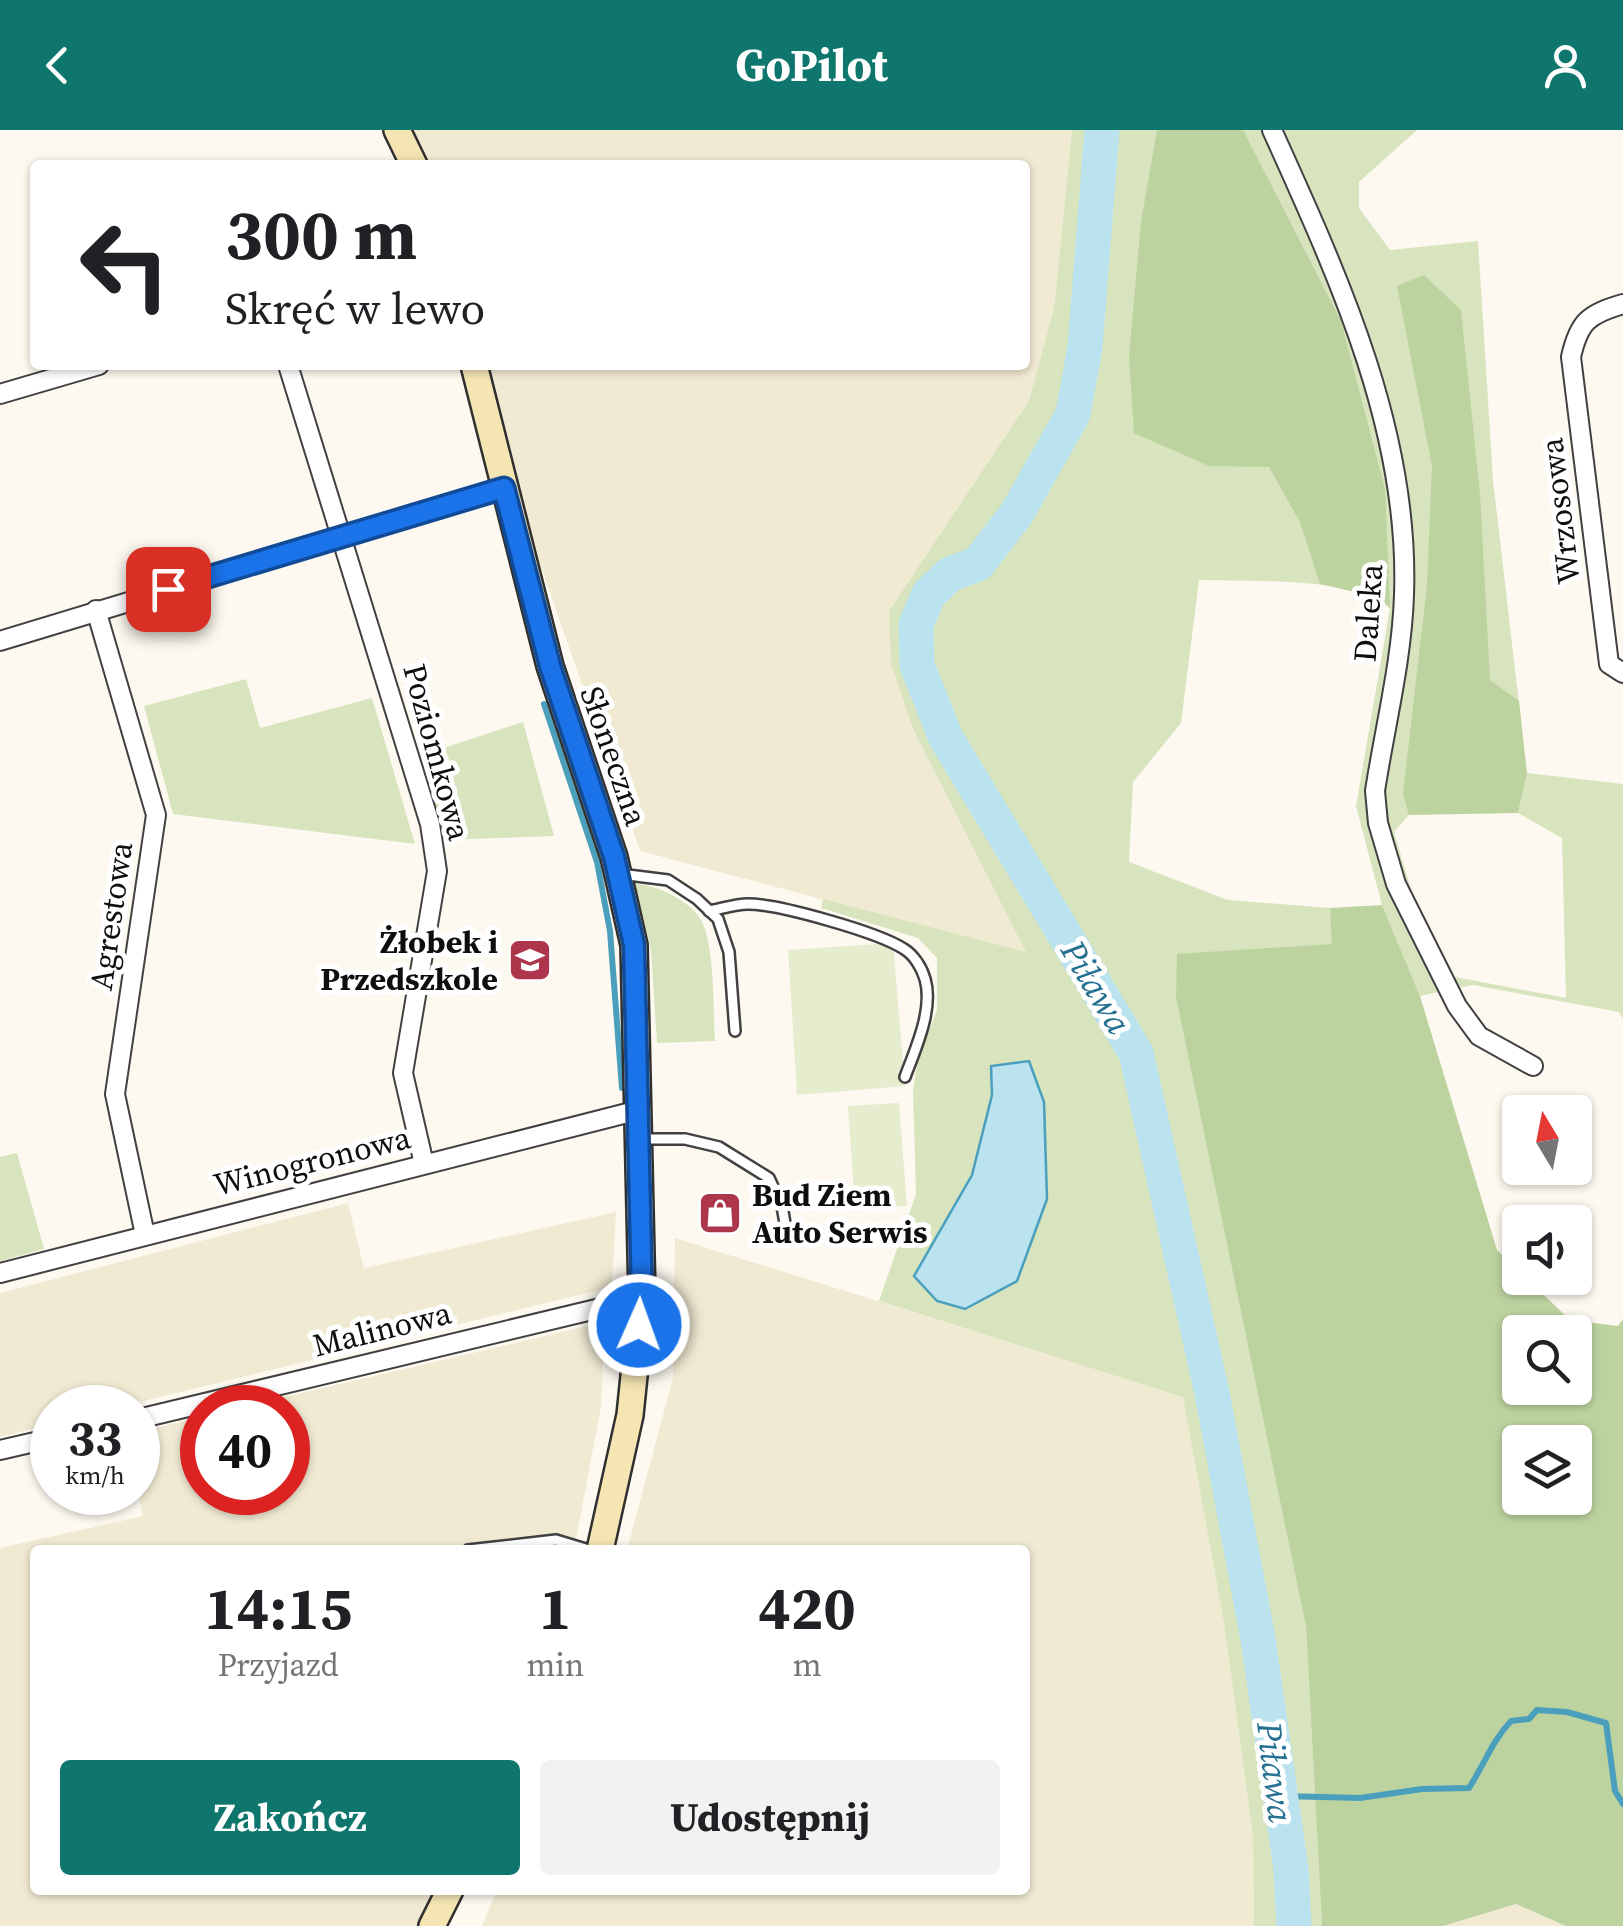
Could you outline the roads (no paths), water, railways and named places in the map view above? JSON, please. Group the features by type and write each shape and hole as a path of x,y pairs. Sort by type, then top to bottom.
{"street":[{"path":"398,130 412,160"},
{"name":"Daleka","path":"1272,130 1364,349 1400,491 1404,595 1375,791 1378,823 1396,884 1456,1006 1479,1036 1534,1066"},
{"name":"Wrzosowa","path":"1623,304 1596,312 1576,332 1571,356 1609,664 1623,673"},
{"path":"0,394 82,370"},
{"name":"Poziomkowa","path":"290,370 430,824 437,871 404,1073 424,1164"},
{"name":"Słoneczna","path":"475,370 550,666 618,874 634,945 642,1298 630,1415 601,1545"},
{"path":"0,641 504,488"},
{"name":"Agrestowa","path":"96,610 156,815 115,1094 144,1235"},
{"name":"Winogronowa","path":"0,1272 639,1110"},
{"name":"Malinowa","path":"160,1413 642,1298"},
{"path":"0,1450 30,1443"},
{"path":"432,1926 448,1895"}],"lane":[{"path":"618,874 668,880 718,919 729,952 735,1032"},
{"path":"710,911 747,904 778,910 867,932 914,956 926,981 926,1004 905,1077"},
{"path":"639,1139 685,1139 719,1148 769,1178 782,1206 786,1229"},
{"path":"512,1545 556,1540 572,1545"}],"water":[{"path":"1029,1061 1044,1102 1047,1199 1017,1281 965,1309 937,1301 914,1276 972,1175 992,1095 991,1066"}],"waterway":[{"name":"Piława","path":"1102,130 1085,347 1073,414 1017,513 978,564 950,574 929,594 916,624 917,665 946,738 1136,1053 1212,1393 1258,1639 1291,1869 1294,1926"},
{"path":"544,704 597,862 610,931 622,1088"},
{"path":"1281,1796 1360,1798 1422,1789 1469,1788 1504,1729 1511,1721 1529,1719 1537,1710 1567,1712 1606,1723 1615,1791 1623,1804"}],"place":[{"name":"Żłobek i Przedszkole","path":"530,960"},
{"name":"Bud Ziem Auto Serwis","path":"720,1213"}]}
